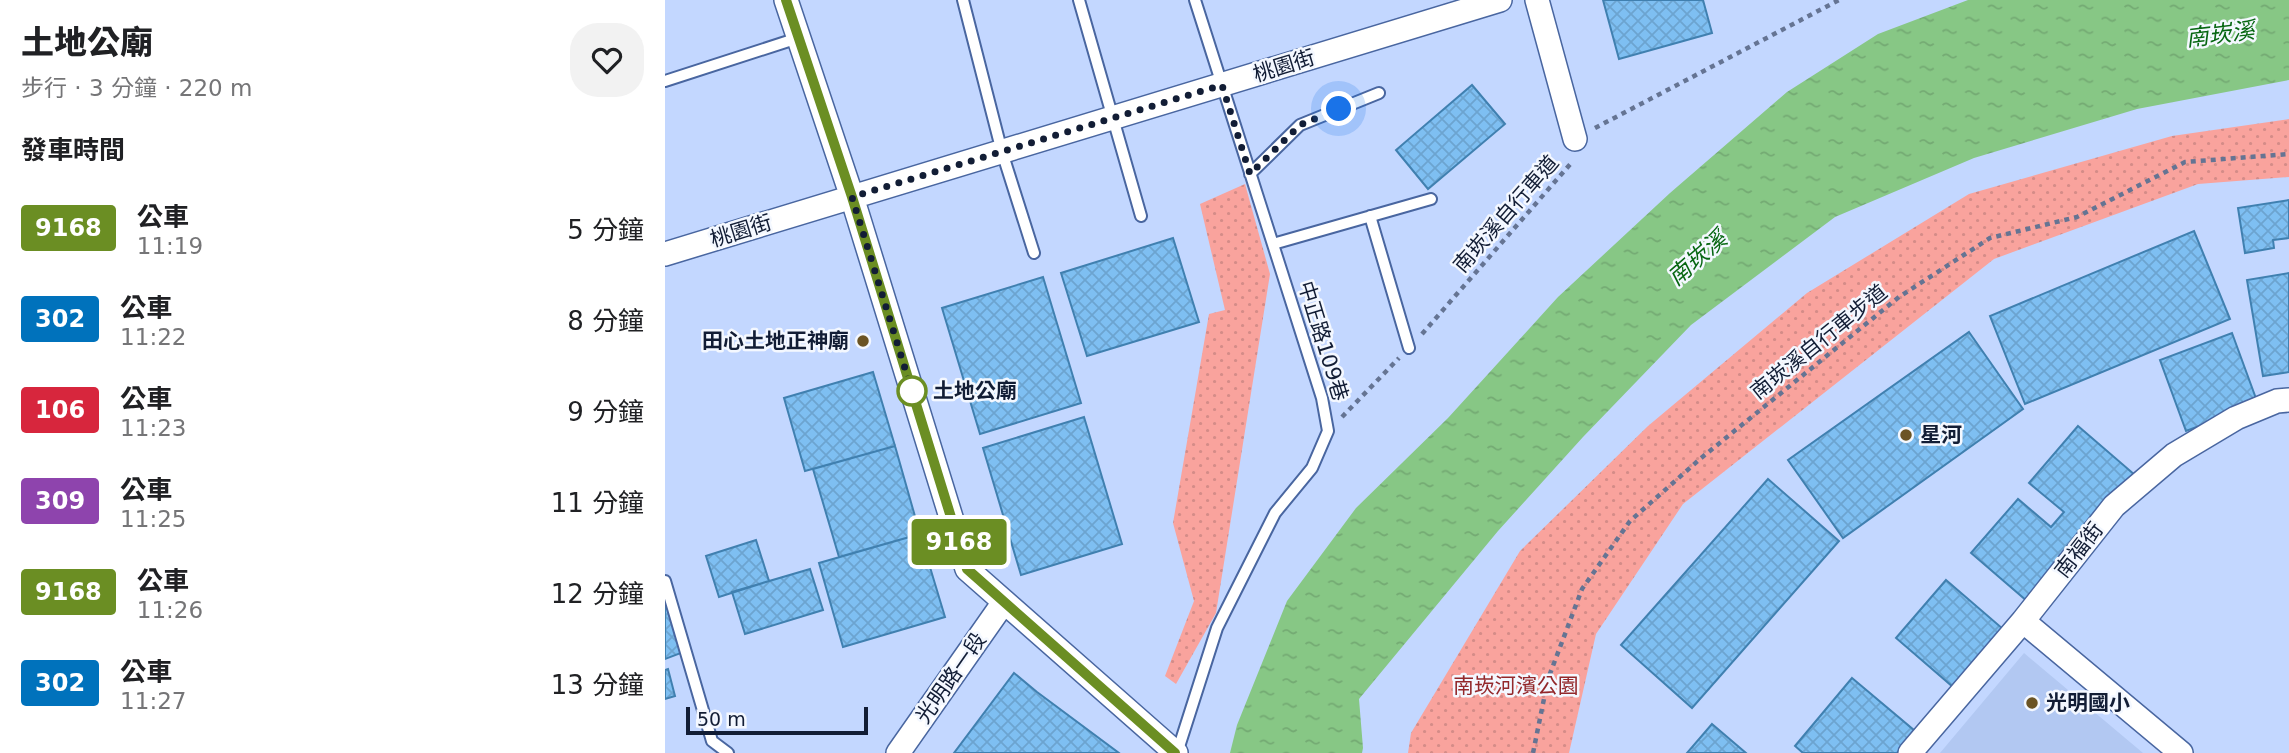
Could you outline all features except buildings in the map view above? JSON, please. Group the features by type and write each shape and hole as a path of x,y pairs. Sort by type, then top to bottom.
{"street":[{"path":"786,0 852,197 967,569 1176,753"},
{"name":"桃園街","path":"665,254 1500,0"},
{"path":"1537,0 1575,139"},
{"name":"南福街","path":"1910,753 2023,621 2114,506 2174,455 2236,418 2277,401 2289,400"},
{"name":"光明路一段","path":"898,753 1004,602"},
{"path":"2023,621 2181,753"}],"lane":[{"path":"964,0 1002,152 1034,253"},
{"path":"1079,0 1141,216"},
{"name":"中正路109巷","path":"1176,753 1217,628 1275,513 1312,468 1328,431 1322,398 1195,0"},
{"path":"665,81 798,38"},
{"path":"1250,174 1300,125 1379,93"},
{"path":"1273,244 1431,199"},
{"path":"1370,216 1409,348"},
{"path":"665,581 712,741 728,753"}],"path":[{"name":"南崁溪自行車道","path":"1328,431 1409,348 1577,156 1575,139 1839,0"},
{"name":"南崁溪自行車步道","path":"1533,753 1548,679 1581,589 1630,522 1700,459 1899,297 1990,238 2077,217 2185,162 2289,154"}],"shaded area":[{"name":"光明國小","path":"2024,653 2143,753 1940,753"}],"green space":[{"name":"南崁河濱公園","path":"2289,119 2289,177 2198,184 1994,259 1683,504 1596,634 1569,753 1408,753 1411,733 1520,551 1648,426 1807,293 1969,194 2172,136"},
{"path":"1245,184 1270,274 1216,613 1176,684 1165,676 1194,601 1173,523 1209,314 1225,310 1200,204"}],"water":[{"name":"南崁溪","path":"1968,0 2289,0 2289,80 2137,109 1974,158 1835,217 1691,325 1583,437 1498,531 1359,699 1362,753 1230,753 1237,725 1287,601 1356,508 1448,418 1558,297 1670,193 1787,92 1878,34"}],"bus line":[{"name":"9168","path":"786,0 852,197 967,569 1175,753"}],"place":[{"name":"田心土地正神廟","path":"863,341"},
{"name":"土地公廟","path":"912,391"},
{"name":"星河","path":"1906,435"},
{"name":"光明國小","path":"2032,703"}],"route":[{"path":"912,391 852,197 1222,85 1250,174 1300,125 1339,109"}]}
